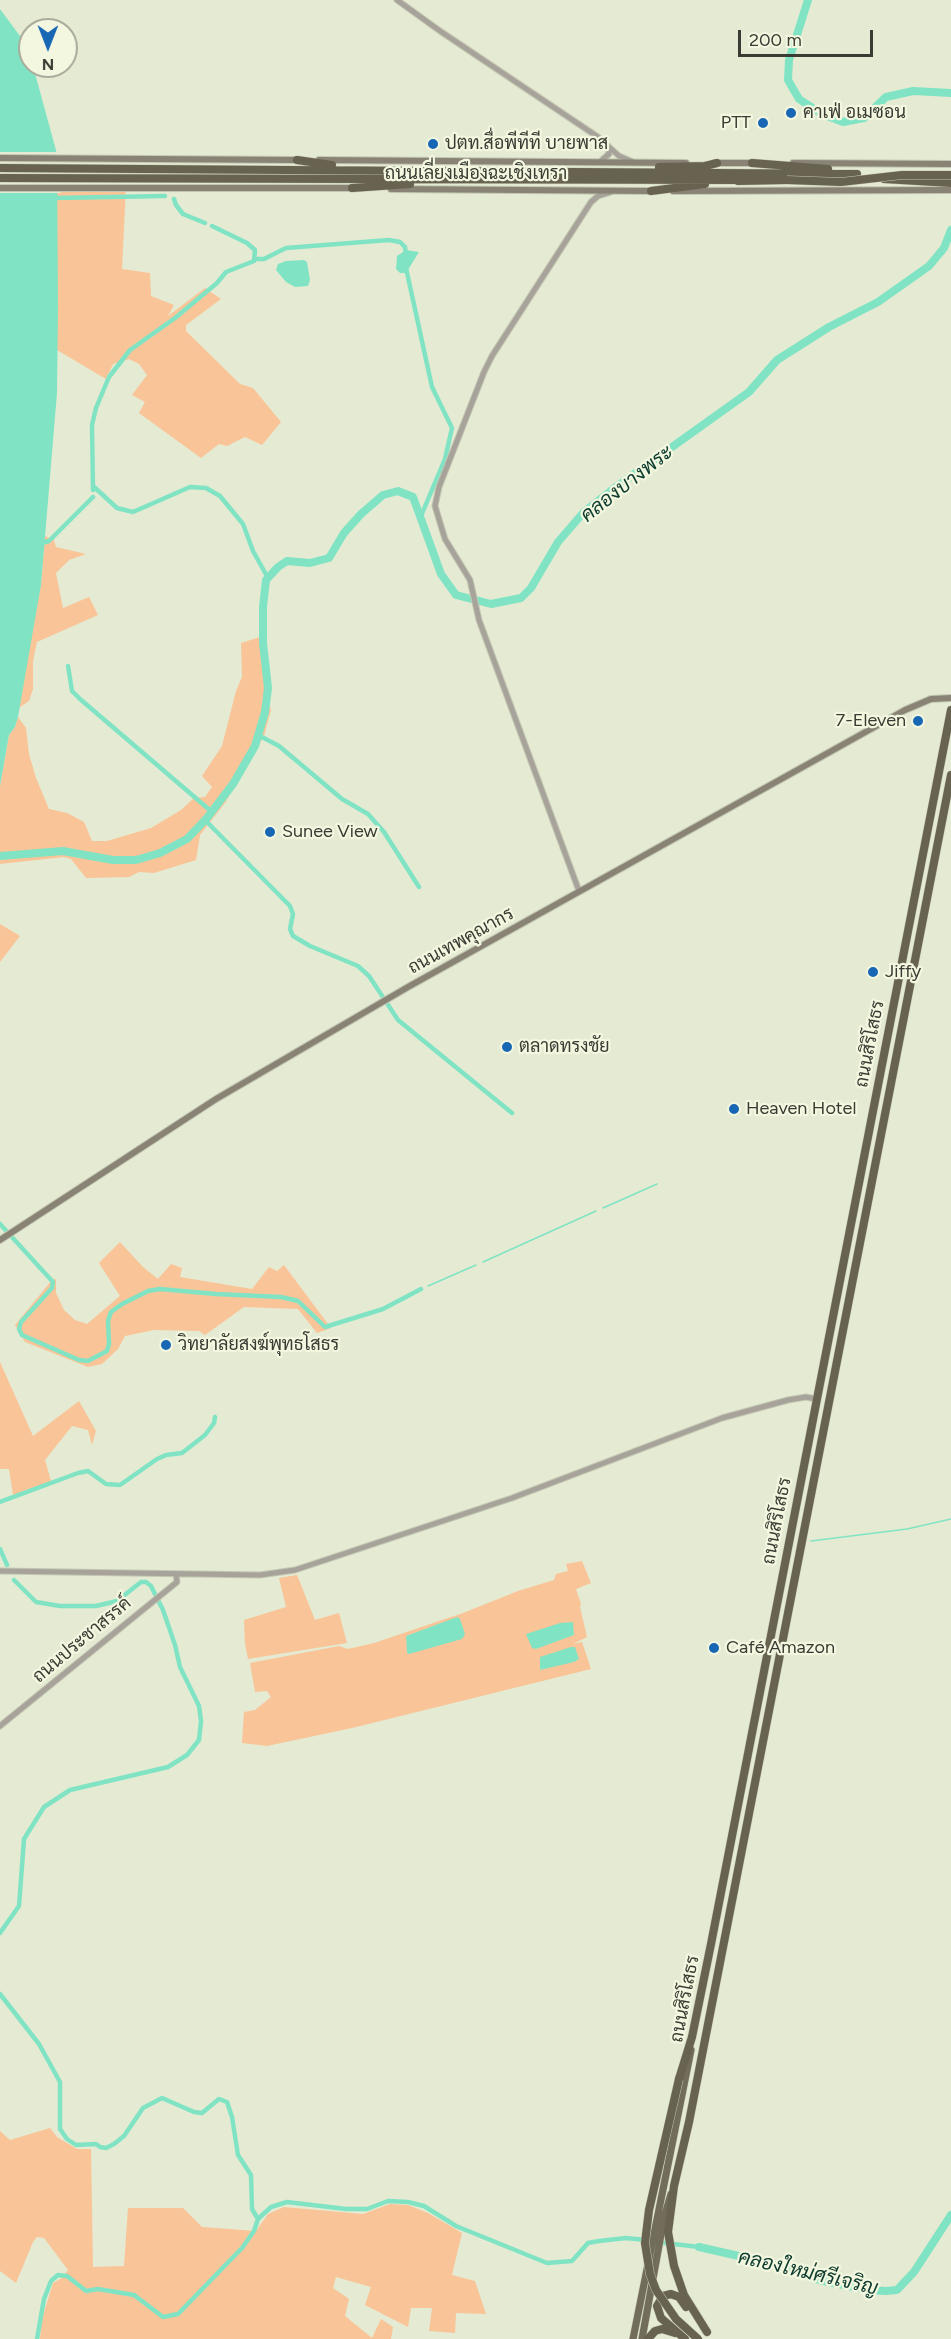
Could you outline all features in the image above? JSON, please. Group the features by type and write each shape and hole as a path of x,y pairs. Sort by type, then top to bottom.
{"highway":[{"path":"297,160 359,169"},
{"path":"556,171 705,166 717,163"},
{"path":"752,164 815,168 869,177 924,182 950,188"},
{"name":"ถนนเลี่ยงเมืองฉะเชิงเทรา","path":"0,168 857,174"},
{"path":"651,191 741,180 841,182 902,175 951,175"},
{"name":"ถนนเลี่ยงเมืองฉะเชิงเทรา","path":"0,178 741,180"},
{"path":"352,188 474,180"},
{"name":"ถนนสิริโสธร","path":"692,2037 951,710"},
{"name":"ถนนสิริโสธร","path":"674,2186 689,2122 951,775"},
{"path":"838,1288 852,1291"},
{"path":"692,2037 649,2210 645,2243 650,2274 656,2290 676,2319 698,2339"},
{"path":"674,2186 668,2232 674,2266 684,2295 706,2332"},
{"path":"685,2338 658,2314 658,2302 663,2296 671,2294 679,2297 690,2314 714,2339"},
{"path":"648,2339 655,2331 662,2329 670,2330 685,2338"}],"main road":[{"name":"ถนนเลี่ยงเมืองฉะเชิงเทรา","path":"0,158 951,164"},
{"name":"ถนนเลี่ยงเมืองฉะเชิงเทรา","path":"0,188 651,191 950,188"},
{"name":"ถนนเทพคุณากร","path":"0,1240 267,1068 905,710 931,699 951,698"},
{"name":"ถนนสิริโสธร","path":"642,2339 640,2323 692,2037"},
{"name":"ถนนสิริโสธร","path":"633,2339 640,2323 664,2218 674,2186"}],"street":[{"path":"397,0 440,32 608,145 620,156 634,162"},
{"path":"601,161 609,154 608,145"},
{"path":"583,190 589,195 591,202"},
{"path":"579,891 477,616 470,580 445,539 435,506 439,487 492,356 591,202 604,194 633,190"},
{"path":"0,1571 260,1575 302,1568 512,1498 722,1418 788,1400 806,1397 816,1399"},
{"name":"ถนนประชาสรรค์","path":"0,1726 83,1660 153,1599 177,1582 176,1574"}],"shaded area":[{"path":"0,9 18,33 18,78 36,78 57,154 58,309 57,393 41,585 18,717 9,735 0,786"},
{"path":"57,184 126,186 122,269 150,273 151,296 174,305 168,316 205,288 221,299 186,325 186,331 240,384 253,388 281,422 262,445 245,437 227,446 219,444 201,458 139,413 145,402 132,395 147,375 139,364 129,359 113,364 106,379 57,350"},
{"path":"406,250 419,252 406,273 400,273 396,269 397,256"},
{"path":"304,260 307,262 310,280 308,286 295,287 286,282 276,270 278,264 286,261"},
{"path":"45,536 54,540 56,547 86,554 69,560 56,573 63,608 89,597 98,615 37,642 33,661 33,689 29,701 17,709 41,585"},
{"path":"260,637 266,691 271,710 264,736 225,803 200,835 196,860 154,873 139,872 129,877 86,878 71,859 64,857 0,864 0,786 9,735 18,717 26,728 29,754 49,809 67,813 84,822 92,841 107,841 151,828 181,810 194,798 205,797 212,787 202,776 222,746 236,691 242,677 241,643"},
{"path":"0,924 20,936 0,962"},
{"path":"120,1242 143,1267 158,1279 171,1264 182,1268 180,1277 252,1289 269,1267 277,1271 284,1265 331,1328 317,1333 298,1309 244,1307 205,1335 199,1331 154,1330 125,1336 118,1349 102,1364 88,1367 25,1342 15,1325 52,1280 56,1279 56,1293 64,1310 75,1320 87,1324 120,1296 99,1263"},
{"path":"0,1362 33,1436 79,1401 96,1431 92,1445 88,1430 72,1426 45,1460 51,1481 13,1495 9,1469 0,1469"},
{"path":"582,1561 591,1583 576,1589 587,1637 573,1644 582,1642 591,1669 352,1728 267,1746 242,1743 244,1712 255,1710 271,1697 267,1691 255,1692 250,1663 339,1646 348,1649 374,1643 554,1580 556,1574 568,1571 566,1564"},
{"path":"297,1575 315,1620 339,1613 347,1643 248,1659 244,1620 286,1607 279,1578"},
{"path":"457,1617 460,1619 465,1634 462,1639 407,1653 406,1636"},
{"path":"573,1622 574,1635 536,1649 532,1648 526,1634 560,1623"},
{"path":"575,1647 579,1659 540,1670 540,1657"},
{"path":"50,2128 57,2137 77,2149 91,2149 93,2267 124,2266 128,2208 183,2208 202,2227 256,2231 268,2214 284,2207 363,2214 390,2204 408,2205 428,2213 462,2233 452,2275 475,2281 486,2314 456,2313 455,2333 429,2331 432,2308 411,2308 408,2327 365,2305 371,2287 336,2277 333,2288 349,2299 345,2316 372,2338 381,2319 393,2327 391,2339 40,2339 42,2319 53,2283 62,2278 68,2270 44,2238 37,2237 16,2283 0,2271 0,2131 10,2140"}],"pier":[{"path":"0,152 60,152 61,193 0,193"}],"waterway":[{"name":"คลองบางพระ","path":"808,0 789,60 788,80 799,99 822,114 843,122 864,118 886,97 913,91 951,93"},
{"path":"54,198 165,196"},
{"path":"174,199 183,214 205,223"},
{"path":"93,490 92,425 96,408 109,377 130,350 175,318 217,283 226,272 254,261 255,250 247,243 212,226"},
{"name":"คลองบางพระ","path":"0,856 63,851 113,860 136,860 160,853 187,839 207,818 233,784 255,746 265,712 268,688 263,643 266,580 287,561 310,563 329,558 344,533 383,495 398,491 413,497 441,574 456,595 491,604 521,598 531,588 558,542 583,513 749,392 777,360 829,327 878,302 929,266 944,248 951,230"},
{"path":"254,259 264,259 286,248 389,240 400,242 405,247 406,257"},
{"path":"406,268 432,387 452,428 445,459 421,516"},
{"path":"93,486 117,508 133,512 190,487 206,488 220,496 243,524 253,551 268,578"},
{"path":"39,544 49,541 93,497"},
{"path":"68,666 72,691 212,812"},
{"path":"258,735 279,746 342,799 368,814 384,832 419,887"},
{"path":"205,820 290,906 293,914 290,929 293,936 310,946 358,966 369,976 398,1020 512,1113"},
{"path":"603,1208 657,1184"},
{"path":"483,1262 596,1211"},
{"path":"0,1224 53,1282 52,1288 21,1322 19,1329 22,1335 79,1360 88,1361 107,1351 108,1321 111,1312 148,1291 160,1289 281,1297 298,1301 325,1327 383,1309 421,1289"},
{"path":"428,1286 476,1265"},
{"path":"0,1502 88,1471 106,1484 120,1485 157,1459 182,1453 205,1435 214,1423 215,1417"},
{"path":"811,1541 907,1529 951,1519"},
{"path":"0,1549 7,1565"},
{"path":"0,1933 19,1906 24,1839 44,1807 70,1790 168,1767 187,1755 199,1740 201,1721 199,1706 180,1667 163,1610 151,1586 146,1582 141,1582 117,1601 96,1606 60,1606 36,1602 14,1580"},
{"path":"0,1994 39,2044 60,2082 60,2129 67,2139 76,2145 96,2144 106,2148 114,2144 124,2136 143,2108 162,2098 194,2112 202,2113 219,2099 227,2102 232,2117 238,2155 251,2175 252,2209 258,2219 254,2231 242,2248 178,2314 163,2317 134,2295 98,2289 86,2291 67,2276 58,2275 51,2281 44,2299 37,2339"},
{"path":"258,2219 271,2207 287,2202 346,2209 367,2209 388,2201 408,2202 424,2206 456,2226 547,2263 572,2261 588,2243 626,2238 646,2240"},
{"name":"คลองใหม่ศรีเจริญ","path":"699,2247 761,2261 819,2280 868,2290 897,2290 914,2272 951,2215"},
{"path":"657,2242 699,2247"}],"place":[{"name":"คาเฟ่ อเมซอน","path":"791,113"},
{"name":"PTT","path":"763,123"},
{"name":"ปตท.สื่อพีทีที บายพาส","path":"433,144"},
{"name":"7-Eleven","path":"918,721"},
{"name":"Sunee View","path":"270,832"},
{"name":"Jiffy","path":"873,972"},
{"name":"ตลาดทรงชัย","path":"507,1047"},
{"name":"Heaven Hotel","path":"734,1109"},
{"name":"วิทยาลัยสงฆ์พุทธโสธร","path":"166,1345"},
{"name":"Café Amazon","path":"714,1648"}]}
